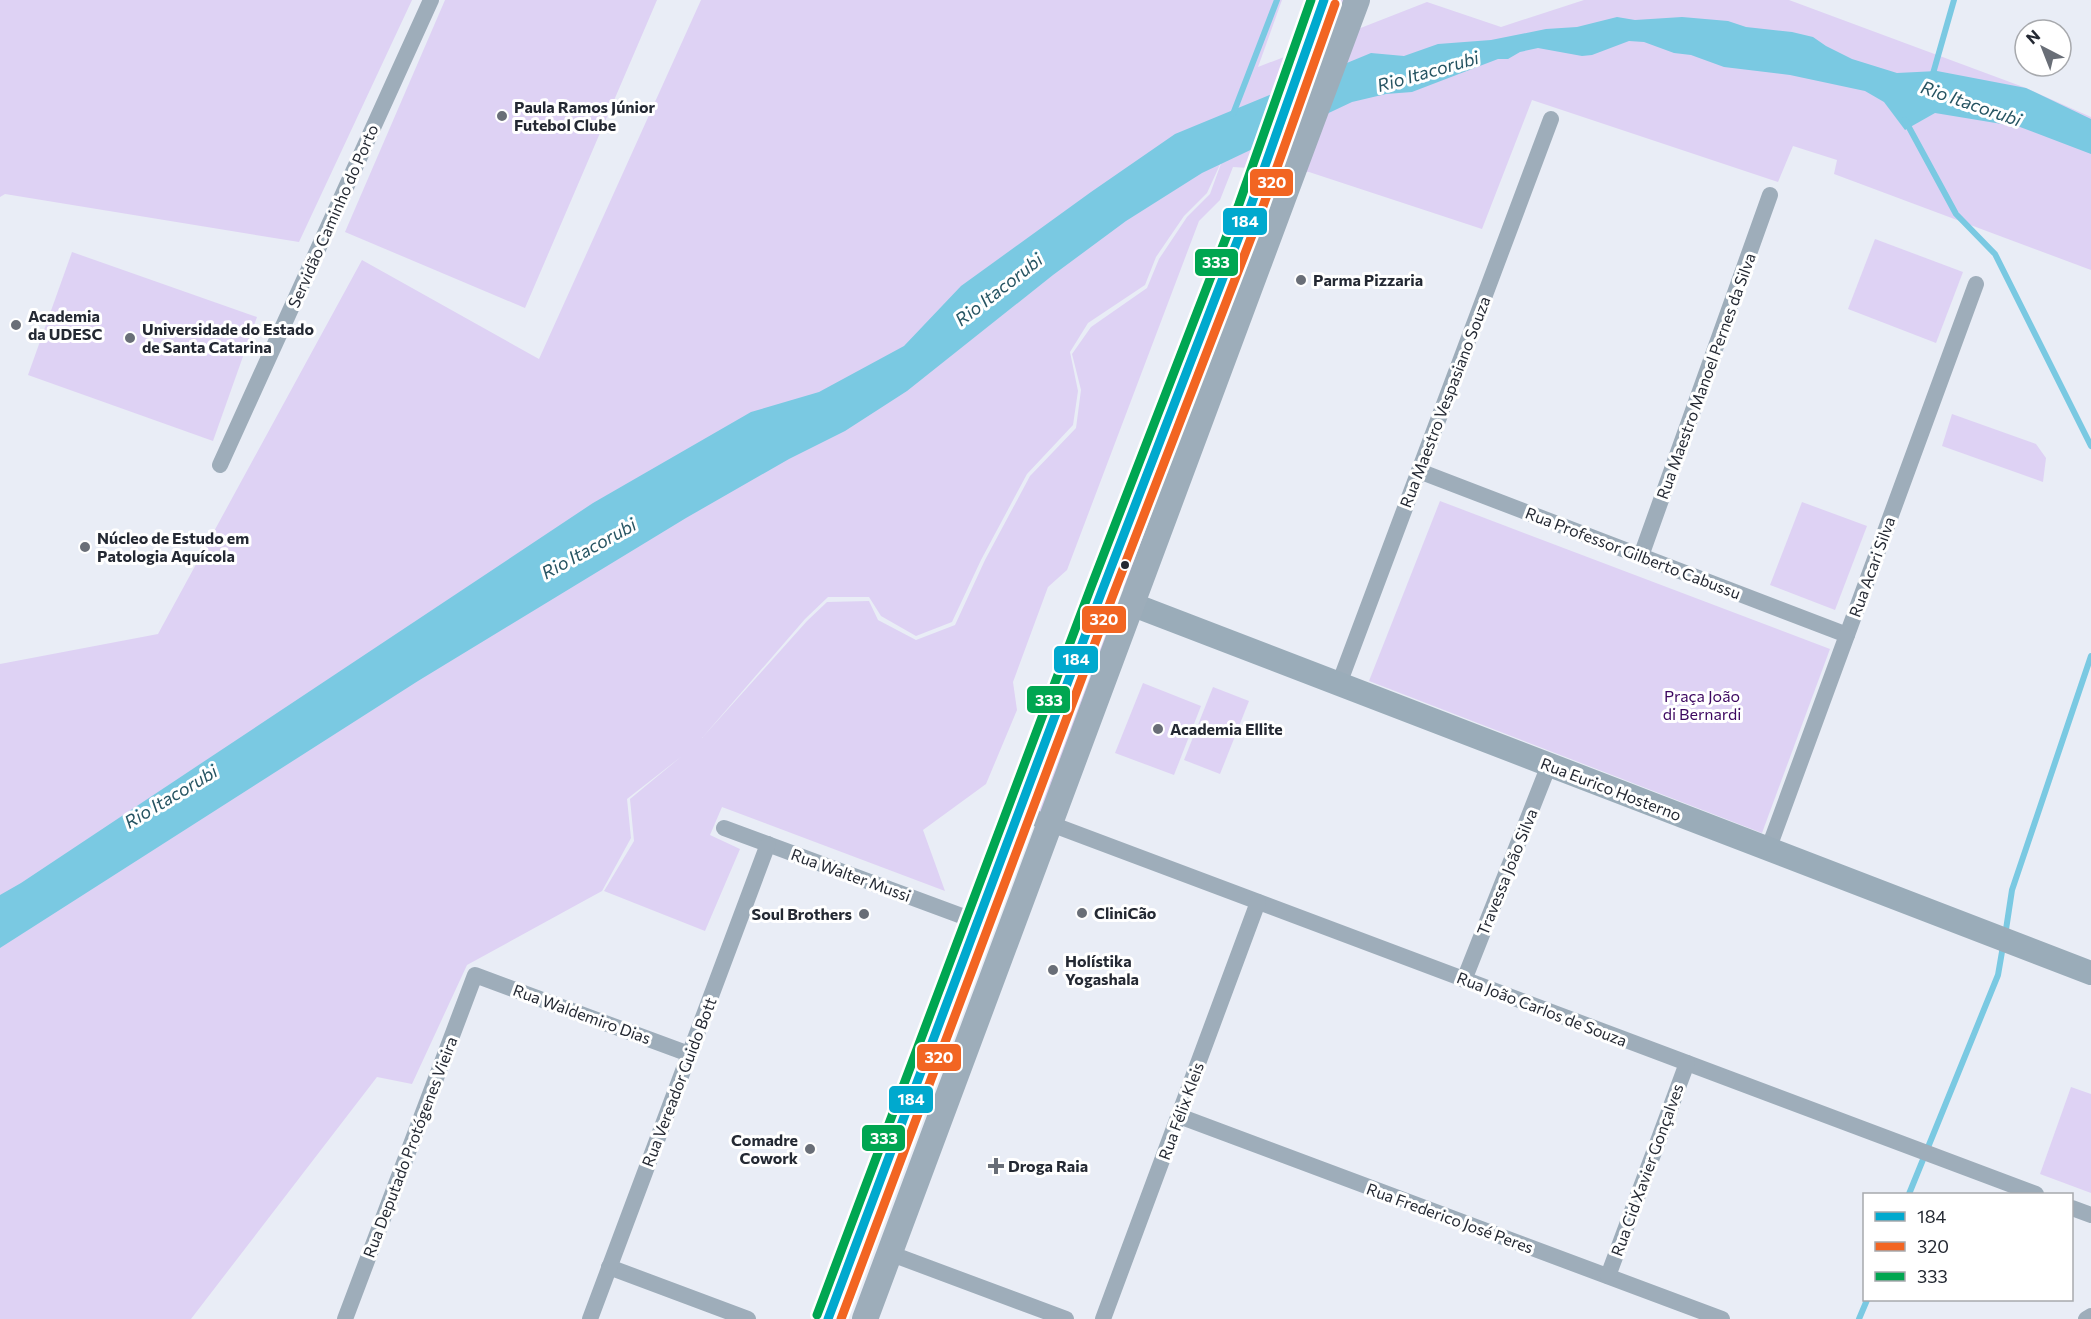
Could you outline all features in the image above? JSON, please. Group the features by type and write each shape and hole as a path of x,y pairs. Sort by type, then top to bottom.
{"main road":[{"path":"828,1319 1102,591 1251,208 1324,0"},
{"path":"865,1319 1357,0"},
{"path":"1102,591 1131,604"}],"street":[{"name":"Servidão Caminho do Porto","path":"220,465 430,0"},
{"name":"Rua Maestro Vespasiano Souza","path":"1340,684 1551,119"},
{"name":"Rua Maestro Manoel Pernes da Silva","path":"1641,556 1770,195"},
{"name":"Rua Acari Silva","path":"1768,850 1976,284"},
{"name":"Rua Professor Gilberto Cabussu","path":"1419,471 1847,635"},
{"name":"Rua Eurico Hosterno","path":"1131,604 2091,973"},
{"name":"Travessa João Silva","path":"1464,980 1549,765"},
{"name":"Rua João Carlos de Souza","path":"1019,812 2033,1193"},
{"name":"Rua Walter Mussi","path":"724,828 978,922"},
{"name":"Rua Vereador Guido Bott","path":"590,1319 768,844"},
{"name":"Rua Félix Kleis","path":"1103,1319 1258,902"},
{"name":"Rua Waldemiro Dias","path":"475,975 689,1054"},
{"name":"Rua Deputado Protógenes Vieira","path":"345,1319 475,975"},
{"name":"Rua Cid Xavier Gonçalves","path":"1608,1276 1687,1063"},
{"name":"Rua Frederico José Peres","path":"1179,1116 1722,1319"},
{"path":"2073,1208 2091,1215"},
{"path":"889,1253 1066,1319"},
{"path":"609,1267 748,1319"},
{"path":"2086,1319 2091,1316"}],"green space":[{"path":"0,0 412,0 299,242 5,194 0,197"},
{"name":"Paula Ramos Júnior Futebol Clube","path":"445,0 657,0 525,308 345,232"},
{"path":"701,0 1282,0 1258,67 1323,42 1338,0 1348,0 1335,38 1427,2 1501,27 1584,0 1789,0 2026,88 2091,117 2091,270 1834,174 1837,160 1793,146 1778,182 1532,100 1482,229 1309,172 1233,167 1220,200 1199,221 1067,570 1048,587 1013,682 1017,710 986,784 923,830 945,891 722,807 710,835 740,849 705,931 604,891 634,841 630,799 682,756 627,799 631,838 602,891 467,965 412,1084 377,1077 191,1319 0,1319 0,664 158,634 362,260 539,359","holes":["1223,158 1210,194 1187,217 1159,259 1147,288 1091,327 1072,354 1081,390 1076,428 1030,476 985,560 955,625 916,640 878,620 869,601 827,602 807,621 702,738 805,619 828,597 869,597 881,616 916,636 952,622 981,560 1027,474 1073,425 1078,391 1070,352 1088,323 1145,285 1156,257 1184,216 1207,193"]},
{"path":"1268,189 1276,191 1125,589 1118,586"},
{"path":"1875,239 1963,272 1936,343 1848,309"},
{"path":"72,252 257,317 213,441 28,375"},
{"path":"1952,414 2036,444 2046,458 2043,482 1942,446"},
{"name":"Praça João di Bernardi","path":"1440,501 1830,649 1762,833 1369,681"},
{"path":"1802,502 1867,526 1835,610 1770,585"},
{"path":"1111,606 1118,608 1042,812 1035,810"},
{"name":"Academia Ellite","path":"1143,683 1201,706 1174,775 1115,753"},
{"name":"Academia Ellite","path":"1213,687 1249,701 1220,774 1184,760"},
{"path":"2071,1087 2091,1094 2091,1193 2040,1174"}],"water":[{"name":"Rio Itacorubi","path":"1617,17 1635,20 1682,17 1728,21 1746,27 1792,32 1813,37 1852,59 1897,73 1937,71 2026,88 2091,119 2091,154 2020,127 1935,113 1905,130 1884,102 1865,91 1790,75 1724,67 1644,42 1629,41 1592,55 1582,56 1538,48 1520,52 1508,59 1498,59 1412,92 1386,94 1352,102 1202,173 1126,221 1053,275 907,391 845,431 789,459 686,518 418,681 0,948 0,895 593,503 751,412 819,392 904,346 961,286 1175,134 1371,53 1404,56 1438,44 1491,40 1546,29 1577,27"}],"waterway":[{"path":"1233,114 1277,0"},
{"name":"Rio Itacorubi","path":"1932,77 1954,0"},
{"path":"1905,120 1956,214 1995,254 2091,446"},
{"path":"2005,936 2012,890 2091,656"},
{"path":"1909,1193 1998,975 2003,946"},
{"path":"1859,1319 1867,1301"}],"transit line":[{"name":"333","path":"817,1315 1091,587 1239,204 1311,0"},
{"name":"184","path":"828,1319 1102,591 1250,208 1324,0"},
{"name":"320","path":"841,1319 1113,595 1261,212 1335,4"}],"place":[{"name":"Paula Ramos Júnior Futebol Clube","path":"502,116"},
{"name":"Parma Pizzaria","path":"1301,280"},
{"name":"Academia da UDESC","path":"16,325"},
{"name":"Universidade do Estado de Santa Catarina","path":"130,338"},
{"name":"Núcleo de Estudo em Patologia Aquícola","path":"85,547"},
{"name":"Academia Ellite","path":"1158,729"},
{"name":"CliniCão","path":"1082,913"},
{"name":"Soul Brothers","path":"864,914"},
{"name":"Holístika Yogashala","path":"1053,970"},
{"name":"Comadre Cowork","path":"810,1149"},
{"name":"Droga Raia","path":"996,1166"}]}
